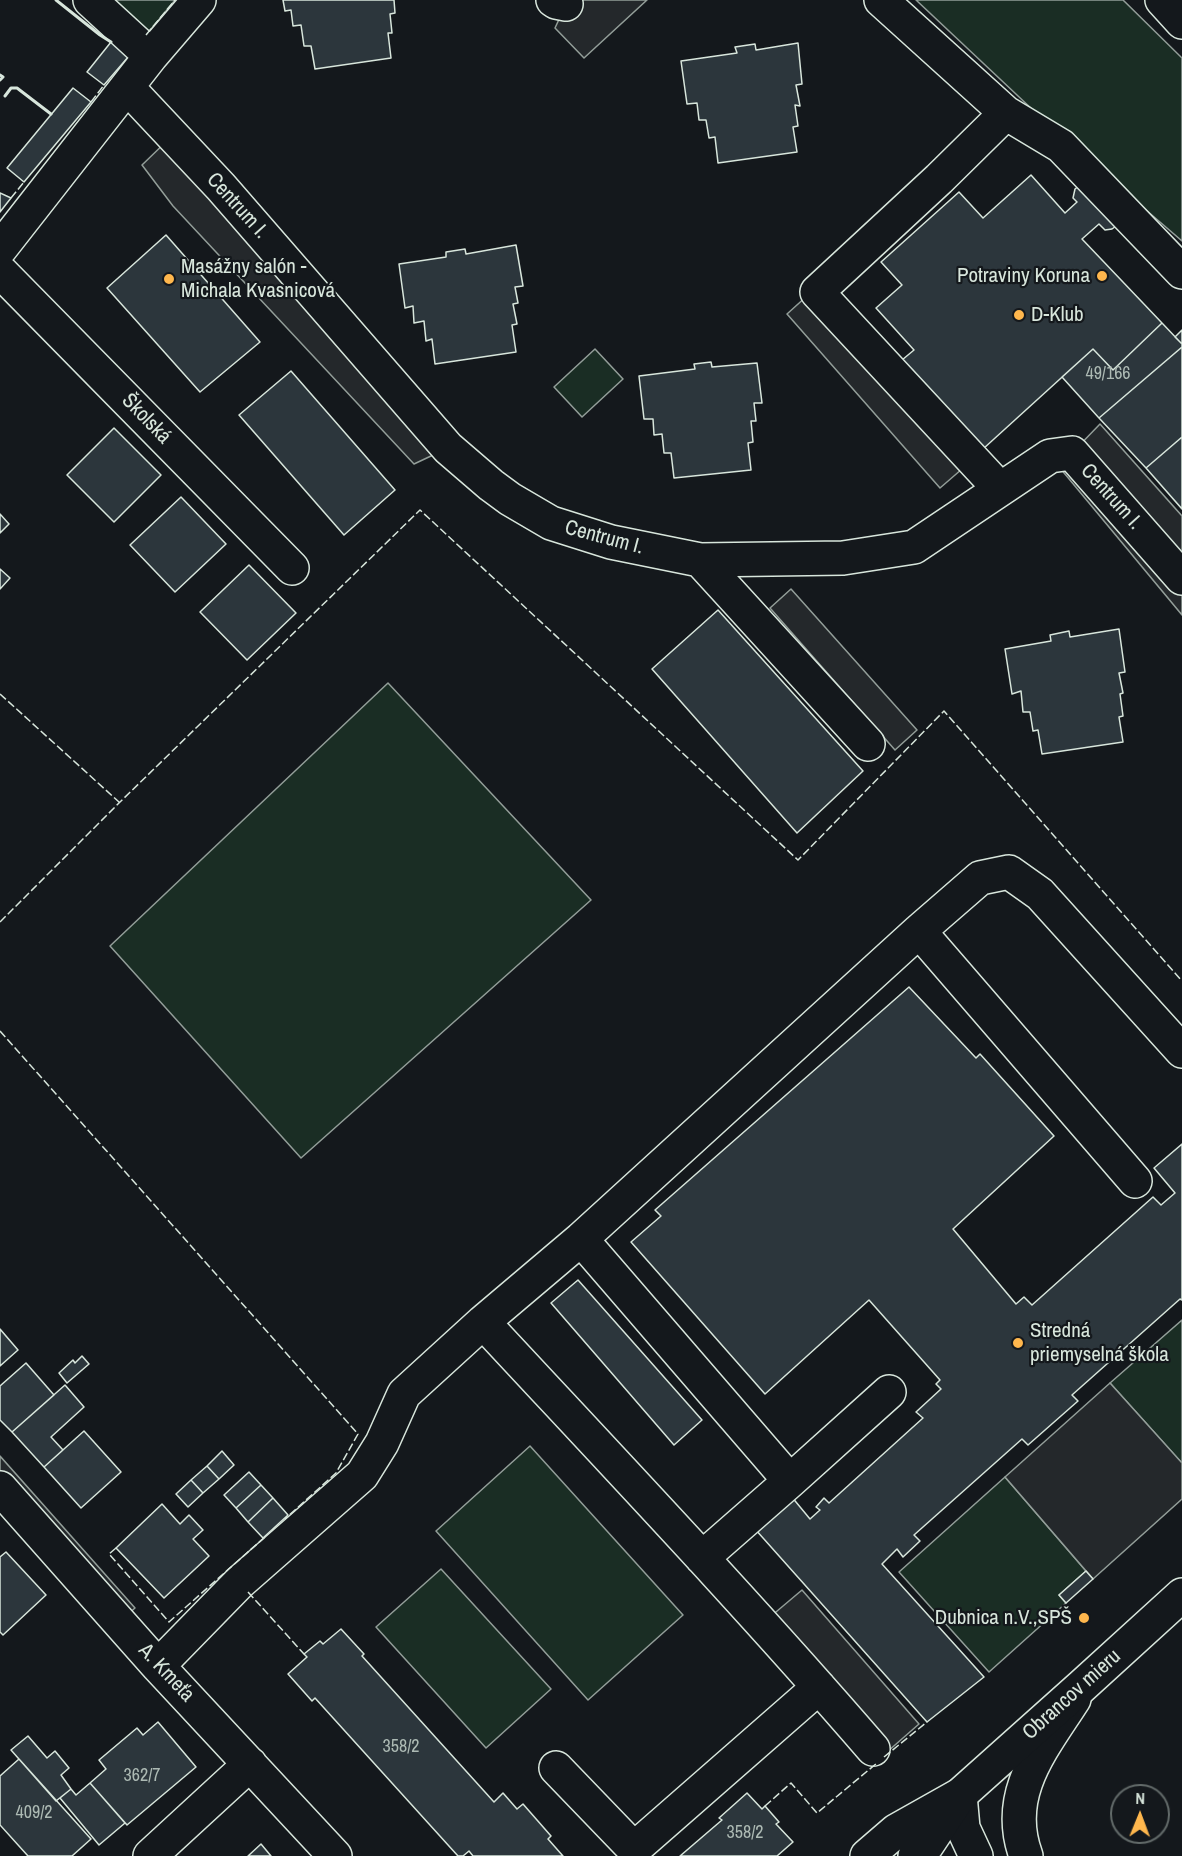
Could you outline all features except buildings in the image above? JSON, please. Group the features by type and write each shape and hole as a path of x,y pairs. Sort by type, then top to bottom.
{"street":[{"path":"90,0 152,56"},
{"path":"0,249 127,87 199,0"},
{"path":"881,0 1005,113 1061,146 1182,272"},
{"path":"1162,0 1182,22"},
{"name":"Centrum I.","path":"127,87 221,188 448,448 510,499 551,523 611,542 700,560 843,558 914,547 1050,456 1072,453 1182,578"},
{"path":"1000,489 817,292 939,179 1005,113"},
{"name":"Školská","path":"0,270 292,568"},
{"path":"700,560 868,744"},
{"path":"158,1666 240,1582 362,1475 382,1443 404,1394 483,1322 581,1239 980,878 1009,872 1040,894 1182,1051"},
{"path":"919,931 1135,1181"},
{"path":"581,1239 790,1481"},
{"path":"483,1322 702,1558 873,1749"},
{"path":"702,1558 889,1392"},
{"name":"A. Kmeťa","path":"0,1488 158,1666 335,1856"},
{"name":"Obrancov mieru","path":"867,1856 896,1831 960,1795 1182,1594"},
{"path":"1026,1856 1019,1826 1020,1797 1032,1765 1082,1686"},
{"path":"556,1768 634,1849 819,1687"},
{"path":"150,1856 250,1764"},
{"path":"960,1795 963,1828 976,1856"},
{"name":"Obrancov mieru","path":"915,1856 927,1845 960,1795"}],"green space":[{"path":"106,0 175,0 148,33"},
{"path":"916,0 1123,0 1182,58 1182,241 1068,143"},
{"path":"595,349 623,379 582,417 554,387"},
{"path":"388,683 591,900 301,1158 110,946"},
{"path":"1182,1320 1182,1463 1110,1383"},
{"path":"530,1446 683,1615 588,1700 436,1531"},
{"path":"1005,1477 1086,1571 1059,1595 1066,1603 989,1672 899,1572"},
{"path":"441,1569 551,1689 486,1748 376,1627"}],"shaded area":[{"path":"568,0 647,0 584,58 555,28"},
{"path":"172,136 448,448 414,464 173,206 142,165"},
{"path":"808,295 962,469 940,488 787,314"},
{"path":"1100,424 1182,516 1182,615 1050,456 1072,453"},
{"path":"791,589 917,730 895,750 770,608"},
{"path":"1110,1383 1182,1463 1182,1499 1093,1579 1005,1477"},
{"path":"0,1456 135,1608 126,1616 0,1476"},
{"path":"802,1590 919,1724 887,1752 770,1617"}],"fence":[{"path":"146,35 175,0"},
{"path":"91,102 104,85"},
{"path":"11,198 24,182"},
{"path":"0,922 420,510 798,860 944,711 1182,981"},
{"path":"0,694 119,802"},
{"path":"0,1031 358,1434 336,1473 285,1519"},
{"path":"116,1548 109,1554 169,1622 265,1537"},
{"path":"248,1592 304,1654"},
{"path":"884,1757 927,1722"},
{"path":"765,1806 791,1783 817,1813 877,1763"}],"wall":[{"path":"56,0 111,42"},
{"path":"0,75 3,77 0,80"},
{"path":"5,96 11,88 17,88 51,114"}],"place":[{"name":"Potraviny Koruna","path":"1102,276"},
{"name":"Masážny salón - Michala Kvasnicová","path":"169,279"},
{"name":"D-Klub","path":"1019,315"},
{"name":"Stredná priemyselná škola","path":"1018,1343"},
{"name":"Dubnica n.V.,SPŠ","path":"1084,1618"}]}
